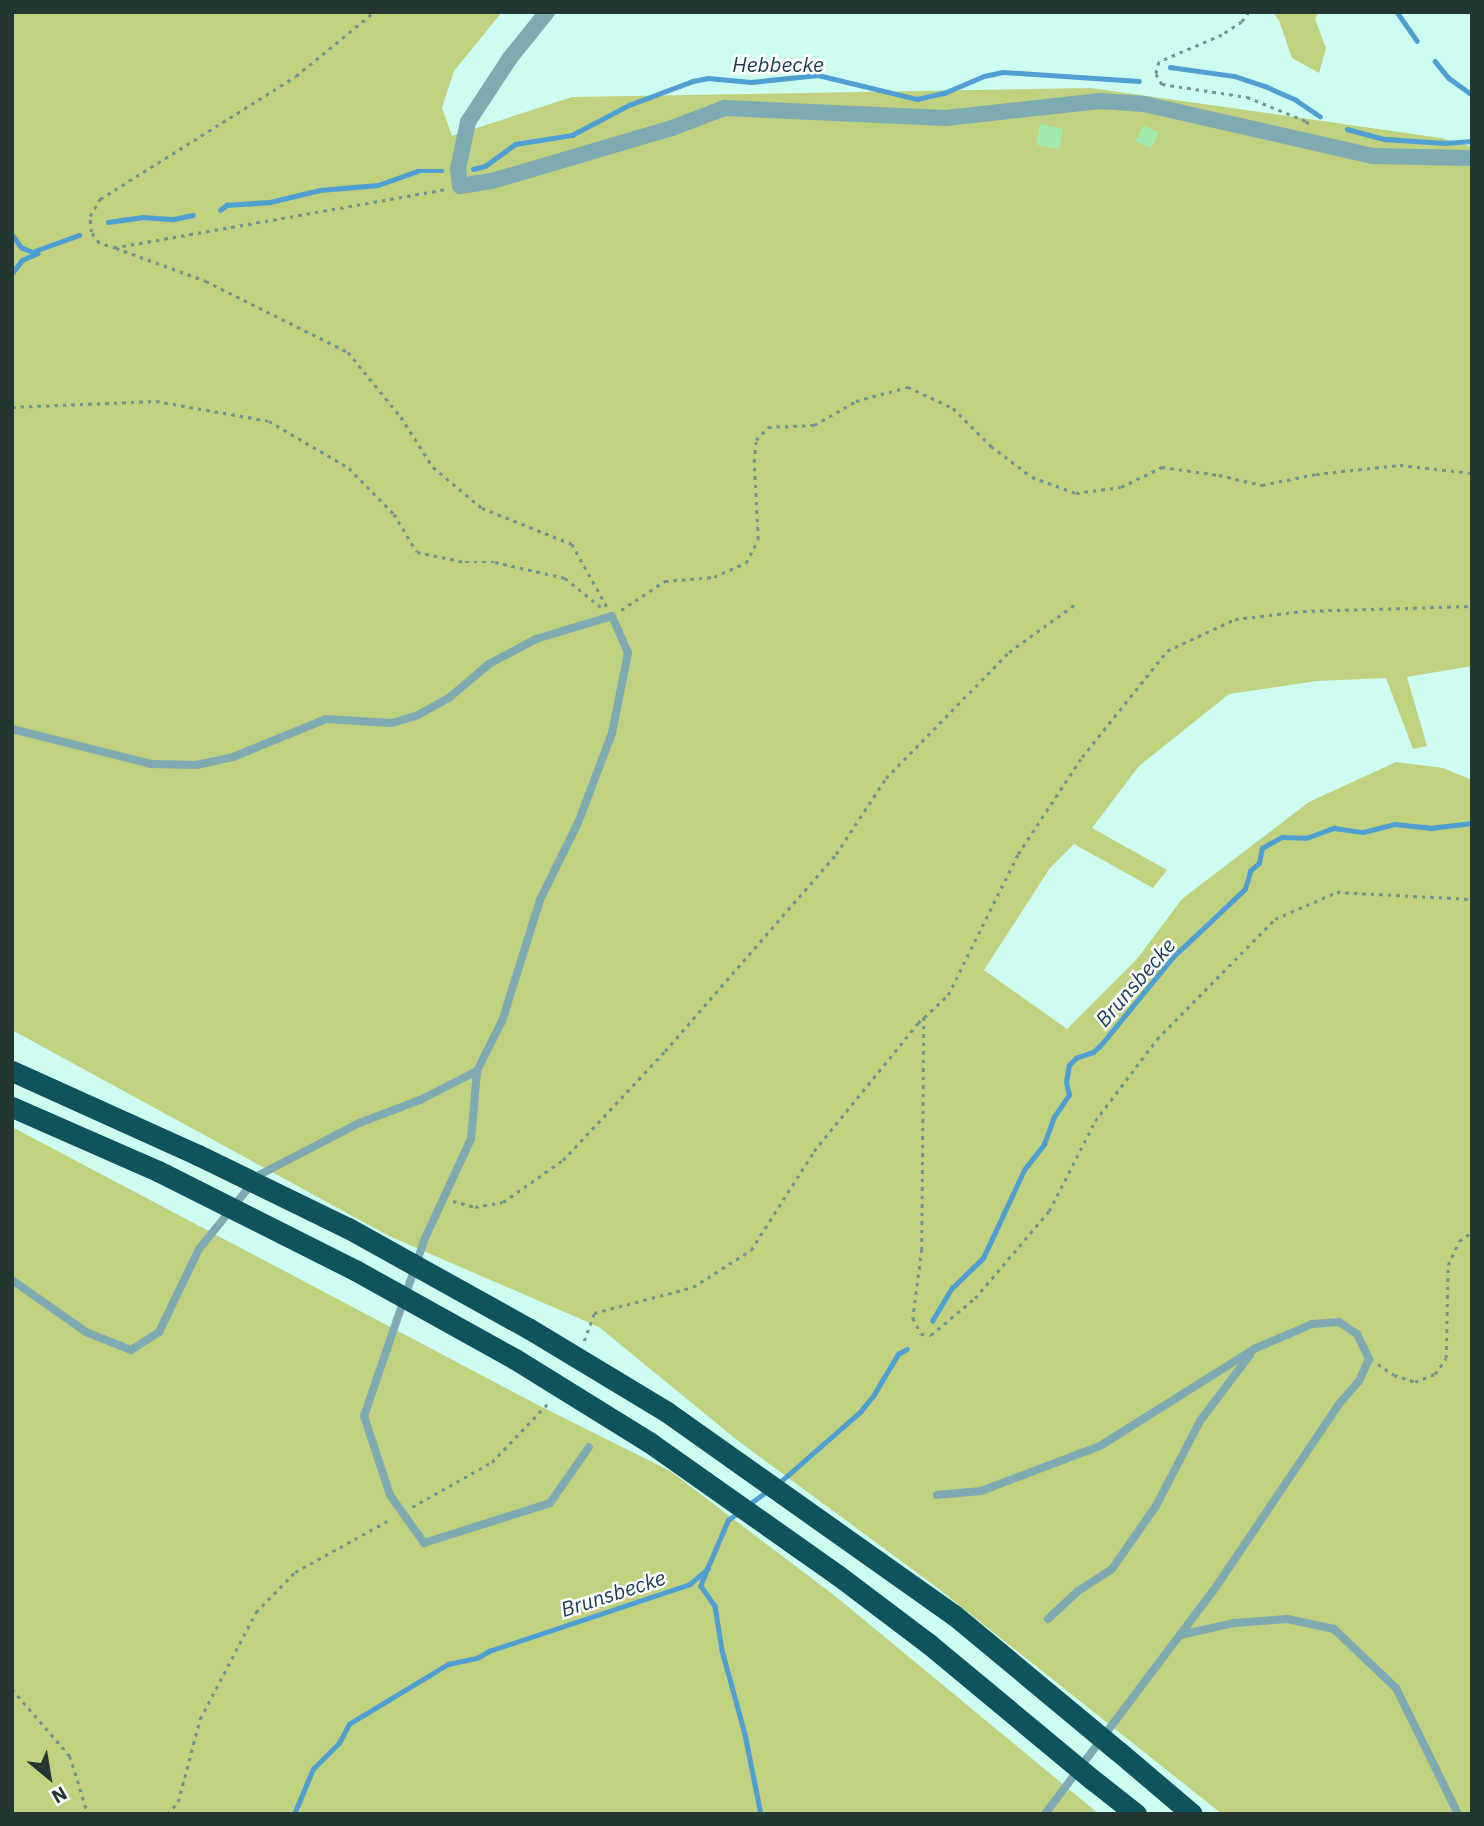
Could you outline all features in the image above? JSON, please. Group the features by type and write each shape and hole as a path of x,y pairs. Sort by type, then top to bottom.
{"highway":[{"path":"12,1071 198,1155 348,1228 528,1328 667,1412 862,1547 954,1615 1192,1814"},
{"path":"12,1107 158,1171 342,1263 538,1373 649,1442 839,1576 929,1644 1136,1814"}],"street":[{"path":"547,12 510,58 468,122 458,169 460,186 492,181 659,132 725,108 946,118 1100,101 1144,104 1372,156 1472,158"}],"lane":[{"path":"12,729 151,764 196,765 233,757 326,719 392,723 418,715 450,697 489,664 536,639 612,616 628,653 612,733 578,823 540,900 502,1021 477,1071 471,1139 425,1238 364,1416 390,1495 424,1543 550,1503 589,1447"},
{"path":"12,1280 86,1332 131,1350 159,1332 199,1248 259,1175 359,1123 420,1100 477,1071"},
{"path":"937,1495 981,1491 1100,1446 1254,1349 1312,1324 1339,1322 1357,1334 1369,1359 1359,1381 1339,1404 1180,1635 1045,1814"},
{"path":"1048,1619 1078,1591 1112,1569 1156,1506 1200,1421 1254,1349"},
{"path":"1180,1635 1234,1623 1288,1619 1334,1629 1396,1688 1458,1814"}],"path":[{"path":"374,12 296,76 100,199 90,216 91,232 99,243 206,281 348,352 401,417 433,467 482,508 572,544 612,616"},
{"path":"1249,12 1242,22 1222,35 1159,62 1156,74 1162,84 1247,97 1306,121 1331,146"},
{"path":"116,248 369,206 460,186"},
{"path":"612,616 665,581 714,578 746,563 758,539 754,462 756,440 768,427 814,425 856,401 908,387 953,408 991,446 1032,477 1076,493 1121,487 1162,467 1219,475 1262,485 1316,474 1400,465 1472,473"},
{"path":"12,407 156,401 269,421 349,468 394,514 416,552 465,562 495,562 565,578 612,616"},
{"path":"443,1199 475,1207 503,1202 563,1160 665,1051 827,865 886,778 1009,652 1077,603"},
{"path":"583,1344 594,1313 693,1287 751,1250 814,1151 924,1017 948,995 1018,853 1082,757 1167,651 1235,619 1303,611 1472,606"},
{"path":"924,1017 922,1249 913,1318 921,1334 931,1335 975,1298 1049,1211 1095,1121 1157,1039 1275,919 1337,892 1472,899"},
{"path":"1369,1359 1394,1375 1415,1382 1435,1374 1446,1358 1448,1265 1459,1241 1472,1232"},
{"path":"167,1814 178,1802 201,1719 256,1612 295,1572 492,1462 551,1400"},
{"path":"12,1689 70,1756 88,1814"}],"green space":[{"path":"12,12 502,12 454,71 442,108 452,136 572,97 1091,88 1441,138 1472,147 1472,666 1407,677 1427,746 1413,749 1386,678 1317,681 1229,694 1139,766 1092,828 1167,870 1153,888 1074,844 1050,868 984,970 1067,1029 1137,959 1182,899 1309,802 1396,762 1443,768 1472,780 1472,1814 1222,1814 935,1586 737,1440 599,1327 389,1236 12,1030"},
{"path":"1272,12 1319,12 1315,19 1326,48 1319,73 1292,58 1279,20"},
{"path":"12,1127 538,1405 670,1471 835,1596 1099,1814 12,1814"}],"building":[{"path":"1040,124 1063,129 1059,150 1036,145"},
{"path":"1144,125 1159,133 1151,149 1136,141"}],"waterway":[{"path":"1397,12 1417,41"},
{"path":"1435,61 1449,78 1472,95"},
{"name":"Hebbecke","path":"1170,67 1234,76 1265,86 1296,100 1320,116"},
{"name":"Hebbecke","path":"473,169 485,166 515,144 572,135 629,105 708,78 751,82 818,75 917,99 944,93 984,76 1003,72 1139,81"},
{"name":"Hebbecke","path":"1347,129 1385,139 1445,143 1472,141"},
{"name":"Hebbecke","path":"220,210 227,205 270,202 320,190 378,185 418,171 442,171"},
{"name":"Hebbecke","path":"108,222 142,217 174,219 193,215"},
{"name":"Hebbecke","path":"12,234 21,247 32,252 79,235"},
{"path":"12,273 22,260 38,253"},
{"name":"Brunsbecke","path":"932,1321 952,1288 983,1258 1024,1170 1044,1144 1054,1117 1069,1095 1066,1082 1069,1065 1076,1058 1093,1052 1100,1046 1172,958 1245,889 1250,871 1259,863 1262,848 1282,837 1306,838 1334,828 1363,832 1394,824 1430,828 1472,823"},
{"name":"Brunsbecke","path":"779,1483 860,1412 873,1396 898,1354 907,1349"},
{"name":"Brunsbecke","path":"748,1505 766,1492"},
{"name":"Brunsbecke","path":"294,1814 313,1769 339,1743 349,1724 448,1664 477,1658 489,1651 690,1584 707,1569 728,1520 738,1513"},
{"path":"707,1570 701,1586 715,1606 722,1650 745,1734 761,1814"}]}
